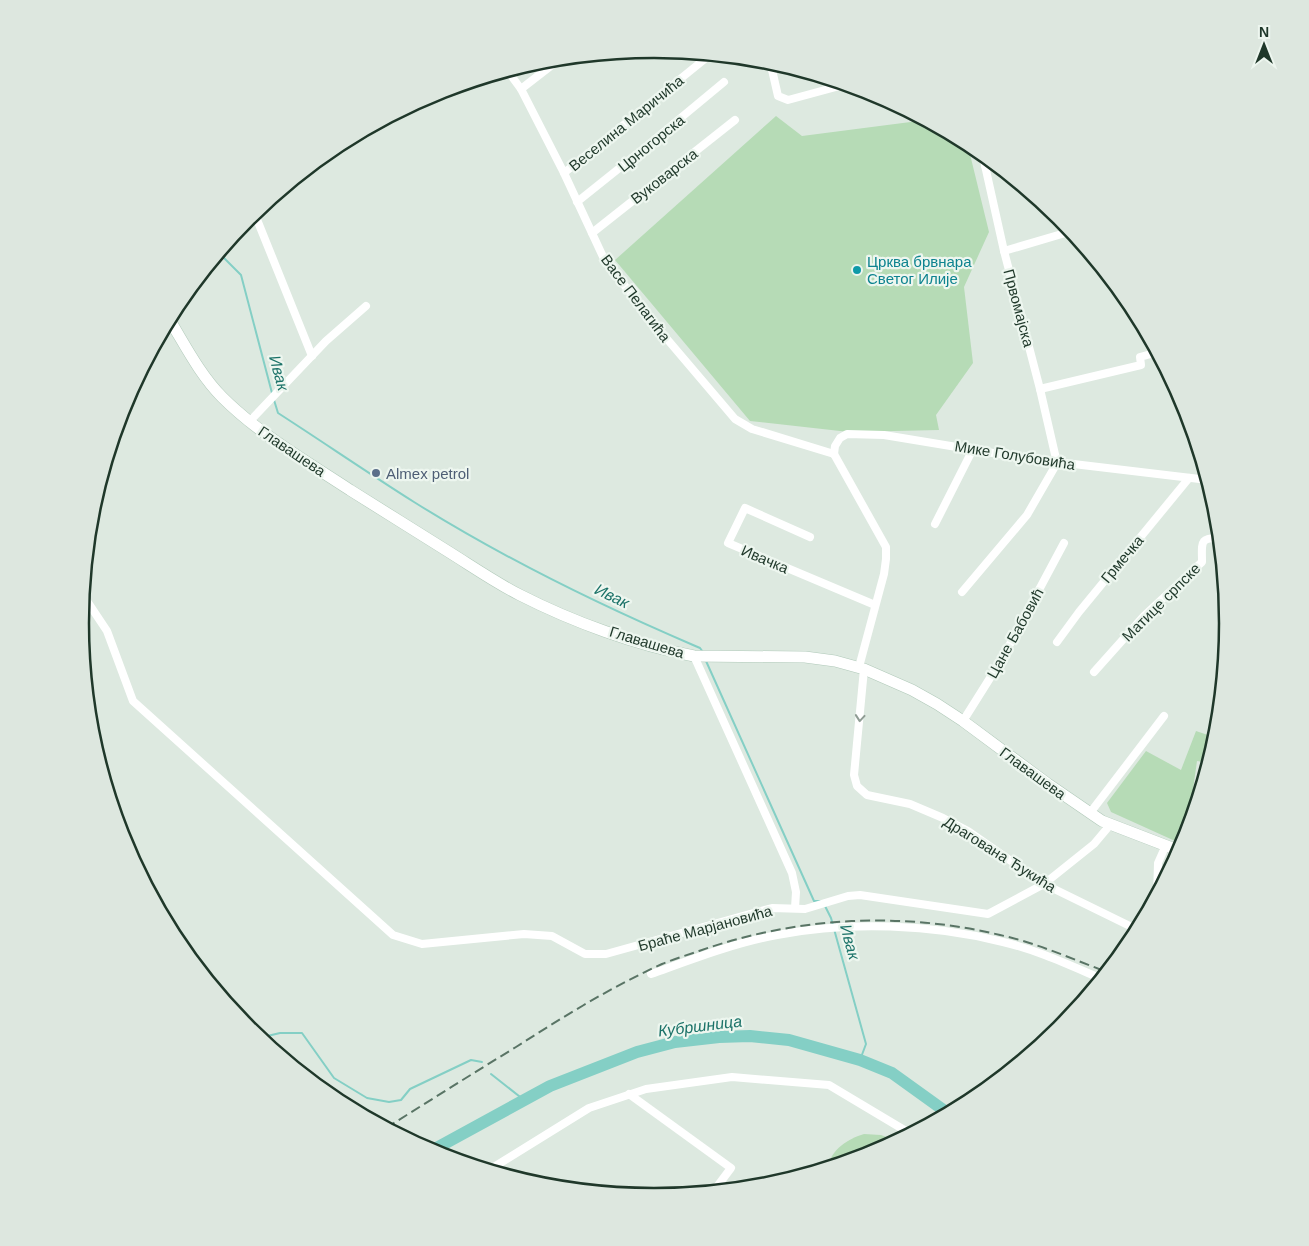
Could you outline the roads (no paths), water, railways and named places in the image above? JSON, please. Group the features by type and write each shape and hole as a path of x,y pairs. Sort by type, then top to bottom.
{"main road":[{"name":"Главашева","path":"173,326 215,389 250,421 300,457 371,503 519,594 558,612 655,647 697,656 805,657 835,661 861,668 922,695 963,721 1048,784 1110,825 1173,848"}],"street":[{"name":"Веселина Маричића","path":"564,173 703,60"},
{"path":"521,89 549,67"},
{"path":"772,70 778,96 782,99 788,100 834,87"},
{"name":"Васе Пелагића","path":"512,76 521,89 564,173 605,261 667,339 735,419 752,429 834,454"},
{"name":"Црногорска","path":"577,202 724,82"},
{"name":"Вуковарска","path":"592,232 735,120"},
{"name":"Првомајска","path":"985,166 1057,463"},
{"path":"257,221 312,356"},
{"path":"1004,250 1064,233"},
{"path":"250,421 326,341 366,306"},
{"path":"1040,389 1141,365 1140,357 1152,354"},
{"name":"Мике Голубовића","path":"834,454 835,446 840,438 847,434 884,435 1057,463 1202,479"},
{"path":"935,524 973,449"},
{"name":"Драгована Ђукића","path":"834,454 886,548 884,574 861,668 854,775 858,786 862,792 874,798 910,804 943,818 968,831 1044,884 1131,927"},
{"path":"962,592 997,553 1027,515 1057,463"},
{"name":"Грмечка","path":"1057,642 1079,612 1189,478"},
{"name":"Ивачка","path":"810,537 745,508 728,544 875,605"},
{"name":"Матице српске","path":"1094,672 1144,616 1202,562 1202,546 1205,539 1213,537"},
{"name":"Цане Бабовић","path":"963,721 1002,659 1064,543"},
{"name":"Браће Марјановића","path":"89,605 107,631 133,701 393,935 422,944 524,934 552,936 585,954 606,954 772,908 805,909 834,899 860,895 988,914 1044,884 1094,844 1110,825"},
{"path":"697,656 792,873 796,892 795,908"},
{"path":"1090,813 1164,716"},
{"path":"1157,882 1158,863 1166,845"},
{"name":"Браће Марјановића","path":"651,974 727,947 776,935 851,925 933,930 1003,942 1040,953 1096,976"},
{"path":"497,1166 590,1108 646,1088 732,1077 829,1085 905,1130"},
{"path":"629,1094 731,1168 718,1185"}],"waterway":[{"name":"Ивак","path":"223,257 241,275 272,393"},
{"name":"Ивак","path":"274,400 278,413 397,491 481,542 550,579 700,648 703,652"},
{"name":"Ивак","path":"706,661 814,901 820,901"},
{"name":"Ивак","path":"825,906 833,925"},
{"name":"Ивак","path":"834,929 866,1044 860,1060"},
{"path":"269,1036 280,1033 302,1033 334,1078 367,1098 389,1102 401,1100 410,1089 471,1060 482,1062"},
{"name":"Кубршница","path":"440,1146 550,1086 637,1052 675,1042 719,1037 750,1036 789,1040 860,1060 892,1073 943,1109"},
{"path":"491,1074 524,1100"}],"railway":[{"path":"393,1124 624,982 676,959 736,940 773,931 848,921 886,921 962,927 1014,938 1101,970"}],"place":[{"name":"Црква брвнара Светог Илије","path":"857,270"},
{"name":"Almex petrol","path":"376,473"}]}
